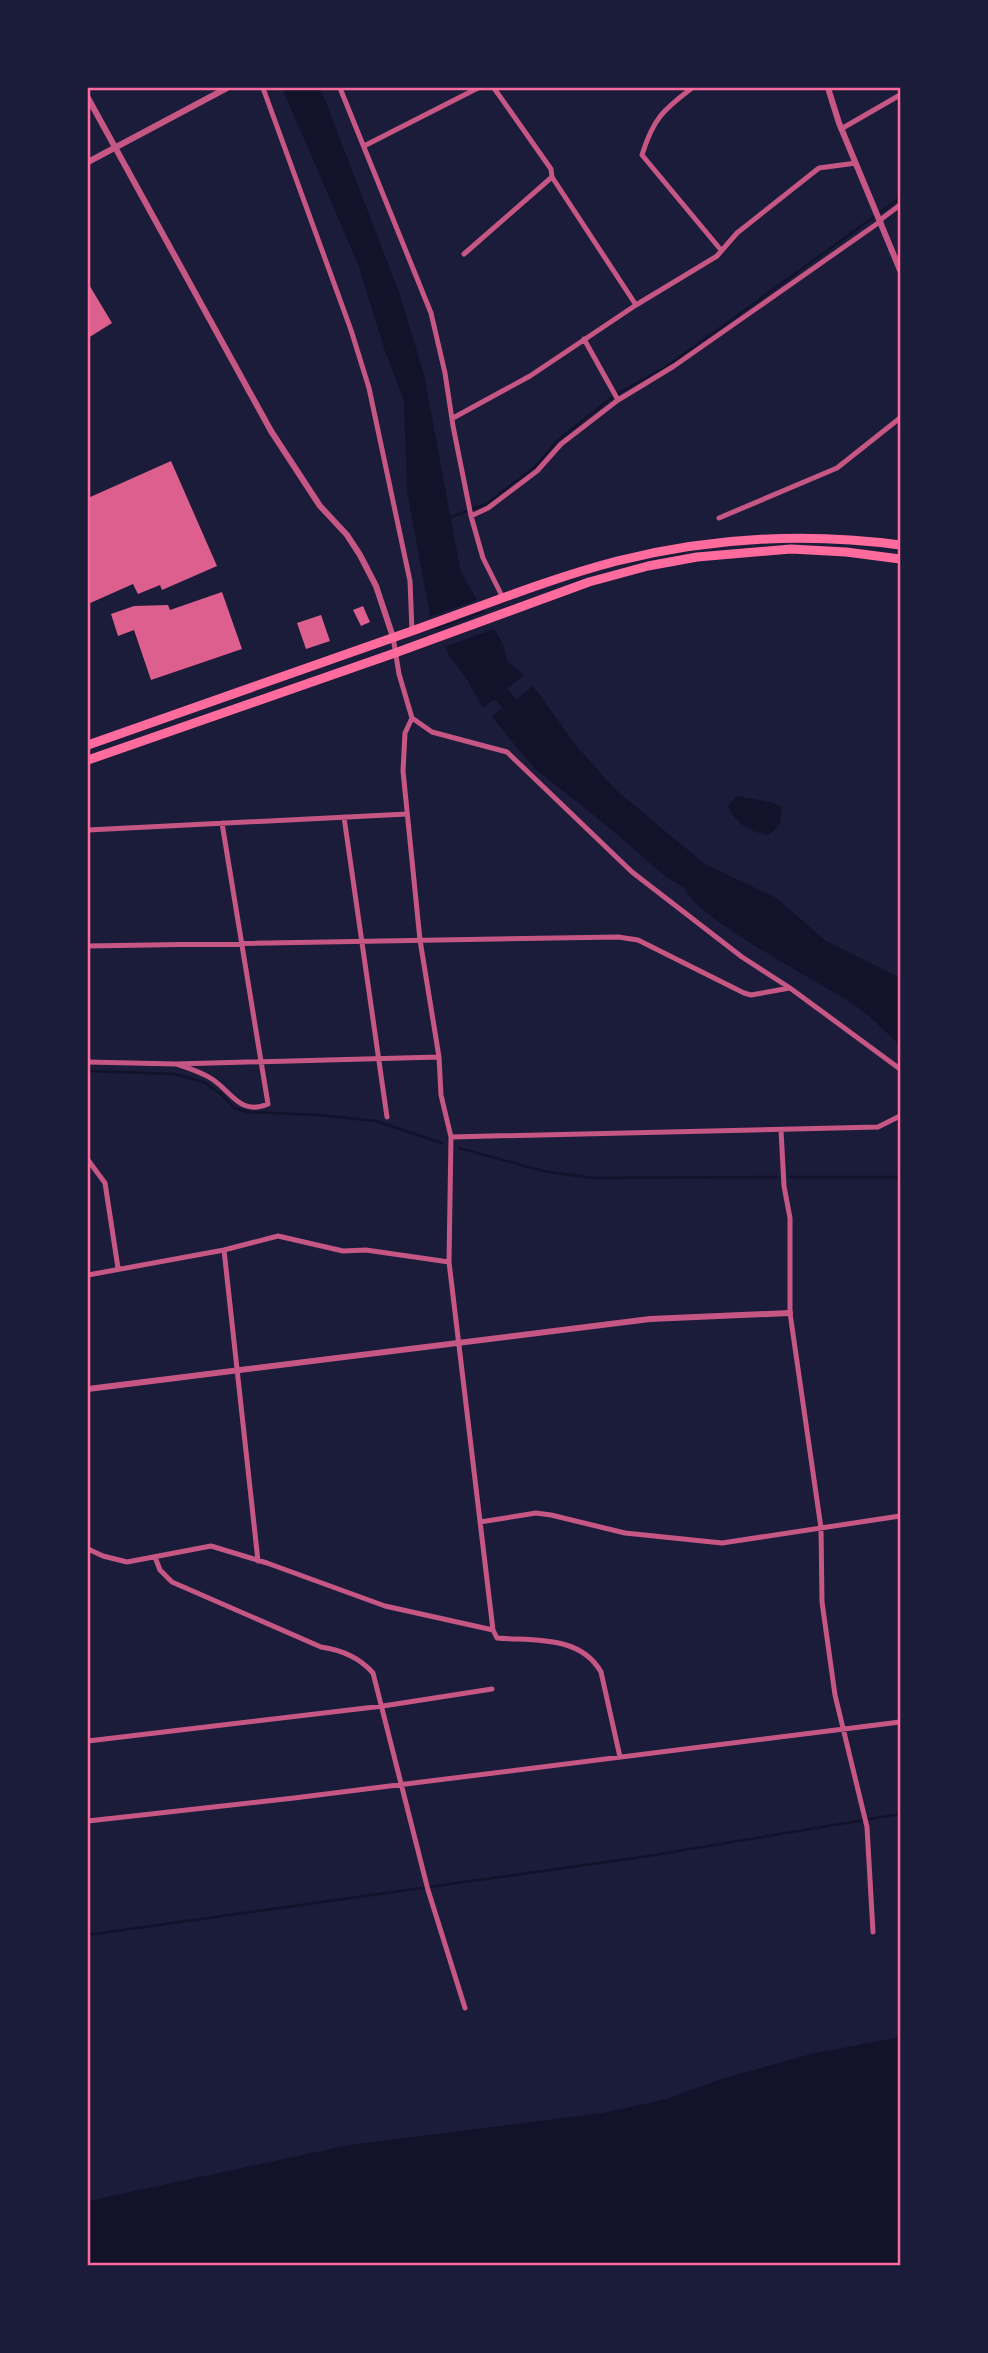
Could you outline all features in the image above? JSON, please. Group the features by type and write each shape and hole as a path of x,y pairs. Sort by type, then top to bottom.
{"highway":[{"path":"88,745 500,599 615,562 696,545 799,537 901,545"},
{"path":"88,760 620,573 697,556 791,549 901,559"}],"street":[{"path":"88,162 226,88"},
{"path":"263,88 351,330 369,388 410,581 416,629"},
{"path":"340,88 431,313 471,516 483,558 500,599"},
{"path":"364,146 478,88"},
{"path":"494,88 551,169 552,177 636,305"},
{"path":"692,88 662,111 649,134 642,155 721,250"},
{"path":"828,88 841,128 901,270"},
{"path":"841,128 901,95"},
{"path":"88,98 271,431 320,506 347,535 360,555 376,586 393,637 412,718 405,733 407,814 420,940 439,1057 441,1095 451,1137 449,1262 493,1630 497,1638 561,1642 580,1650 594,1661 601,1672 620,1757"},
{"path":"453,418 530,376 636,305 717,256 737,233 820,168 856,163"},
{"path":"464,254 552,177"},
{"path":"471,516 488,508 537,471 561,444 618,400 674,366 901,205"},
{"path":"584,340 618,400"},
{"path":"719,518 836,468 901,418"},
{"path":"412,718 432,732 506,752 632,872 742,957 790,988 901,1069"},
{"path":"88,830 407,814"},
{"path":"344,817 387,1117"},
{"path":"176,1064 213,1080 238,1104 260,1108 268,1104 222,823"},
{"path":"88,946 618,937 638,940 744,993 751,995 790,988"},
{"path":"88,1062 176,1064 439,1057"},
{"path":"451,1137 877,1127 901,1116"},
{"path":"780,1130 784,1186 790,1218 789,1313 821,1528 822,1602 835,1695 867,1827 873,1932"},
{"path":"88,1160 105,1183 118,1268"},
{"path":"88,1275 224,1250 278,1236 344,1251 366,1250 449,1262"},
{"path":"224,1250 258,1561"},
{"path":"88,1389 650,1319 789,1313"},
{"path":"480,1522 537,1513 625,1533 722,1543 901,1516"},
{"path":"88,1549 127,1562 211,1546 385,1606 493,1630"},
{"path":"155,1557 160,1570 172,1582 321,1647 337,1650 363,1662 373,1674 428,1890 464,2008"},
{"path":"88,1741 383,1706 492,1689"},
{"path":"88,1821 901,1722"}],"shaded area":[{"path":"282,88 320,88 400,295 424,375 461,573 503,644 507,661 524,675 483,708 431,621 407,491 404,401 358,264"},
{"path":"533,686 578,748 614,788 703,863 776,898 826,941 900,978 900,1045 856,1006 710,916 693,901 685,888 665,876 535,769 492,717 500,709 551,741 517,699"},
{"path":"737,796 774,803 782,808 780,824 769,835 744,826 728,806"},
{"path":"900,2037 900,2265 88,2265 88,2201 349,2145 602,2113 667,2099 718,2080 811,2054"}],"pier":[{"path":"480,599 487,610 431,630 427,623 426,618"},
{"path":"488,611 497,628 441,648 432,631"}],"building":[{"path":"88,283 112,323 88,338"},
{"path":"171,461 217,566 162,590 160,585 138,594 133,584 88,604 88,498"},
{"path":"222,592 242,649 151,680 134,630 118,636 111,614 134,606 168,605 170,610"},
{"path":"363,606 370,622 361,626 353,610"},
{"path":"321,615 330,641 306,649 297,623"}],"waterway":[{"path":"448,518 486,504 536,466 557,441 615,395 666,367 900,198"},
{"path":"486,678 546,744"},
{"path":"88,1071 174,1074 204,1082 234,1108 248,1112 376,1121 442,1143"},
{"path":"459,1148 543,1171 593,1178 777,1177"},
{"path":"790,1177 900,1177"},
{"path":"88,1935 642,1857 900,1814"}]}
